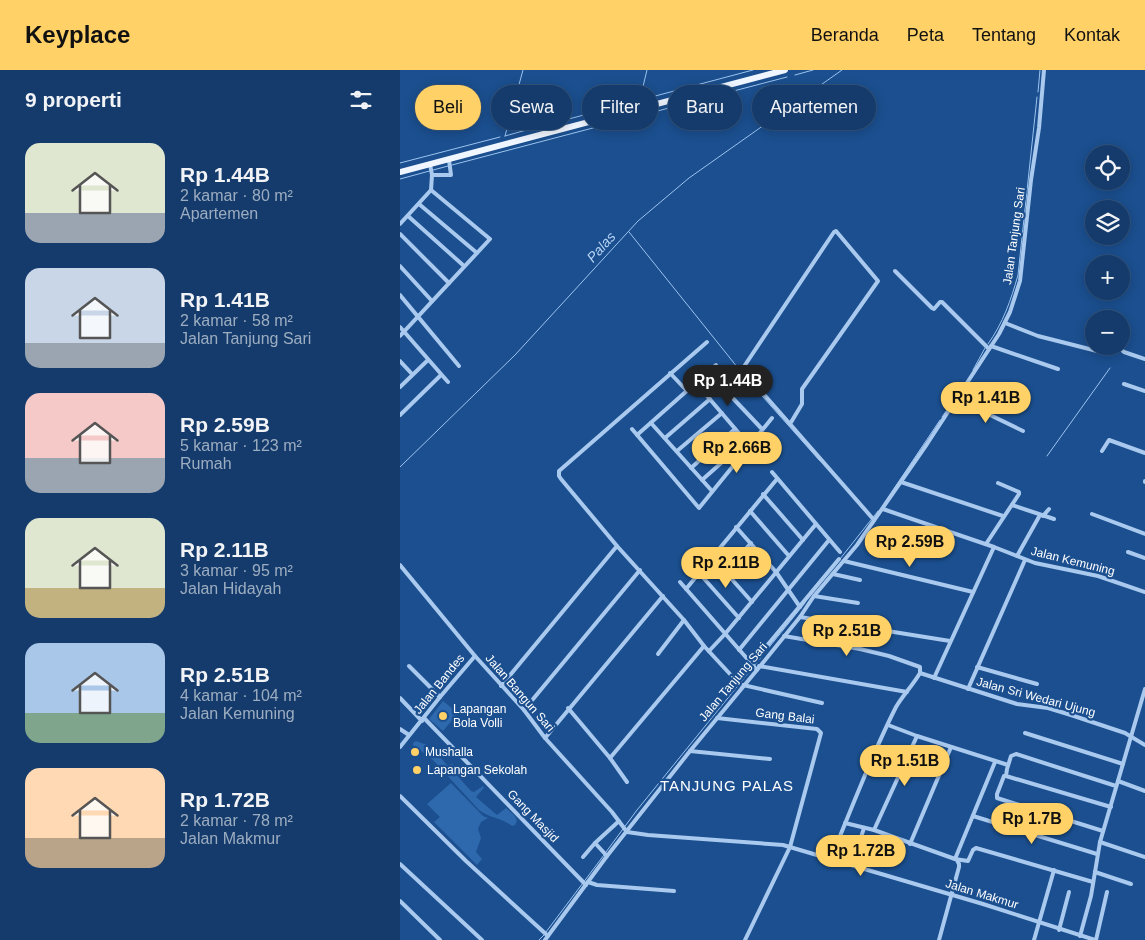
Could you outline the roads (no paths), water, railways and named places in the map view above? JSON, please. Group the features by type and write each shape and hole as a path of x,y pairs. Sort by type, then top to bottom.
{"main road":[{"path":"400,172 783,70"}],"street":[{"name":"Jalan Tanjung Sari","path":"546,937 587,884 605,855 717,718 755,667 800,617 802,609 873,518 883,509 990,348 1010,312 1020,280 1039,128 1044,70"},
{"path":"432,175 451,175 449,160"},
{"path":"400,224 431,190 432,175 430,164"},
{"path":"402,334 490,240 431,190"},
{"path":"419,204 477,253"},
{"path":"408,216 464,266"},
{"path":"790,424 802,404 802,390 878,281 836,231 743,368 745,373 790,424 873,518"},
{"path":"400,234 449,283"},
{"path":"400,266 432,301"},
{"path":"895,271 932,308 934,309 942,302 990,348 1058,369"},
{"path":"400,295 459,366"},
{"path":"1004,323 1038,336 1085,348"},
{"path":"400,327 402,334 448,382"},
{"path":"707,342 559,470 559,476 617,546 684,620 704,646 742,686 822,703"},
{"path":"1130,354 1145,359"},
{"path":"400,387 428,360"},
{"path":"400,361 412,374"},
{"path":"637,435 716,365"},
{"path":"708,372 762,429"},
{"path":"670,373 687,391"},
{"path":"400,415 442,375"},
{"path":"696,383 748,443"},
{"path":"1124,384 1145,391"},
{"path":"665,438 710,399"},
{"path":"957,399 1023,431"},
{"path":"677,452 722,413"},
{"path":"702,480 748,443 772,418"},
{"path":"651,422 712,491"},
{"path":"632,429 699,508 748,443"},
{"path":"691,468 735,429"},
{"path":"1102,451 1107,442 1112,440 1145,452"},
{"path":"772,472 840,552"},
{"path":"686,589 777,479"},
{"path":"901,482 1003,516"},
{"path":"986,544 1019,492 998,483"},
{"path":"763,494 803,540"},
{"path":"1012,505 1054,519"},
{"path":"1017,556 1042,515 1049,508"},
{"name":"Jalan Kemuning","path":"883,509 1047,567 1098,576 1145,592"},
{"path":"750,511 789,556"},
{"path":"1092,514 1145,534"},
{"path":"709,651 816,524"},
{"path":"736,527 776,572 802,609"},
{"path":"739,650 829,540"},
{"path":"726,572 751,544"},
{"path":"501,686 617,546"},
{"path":"934,678 994,547"},
{"path":"1128,552 1145,558"},
{"path":"712,557 752,602"},
{"path":"841,560 973,592"},
{"path":"968,689 1025,560"},
{"name":"Jalan Bangun Sari","path":"400,565 475,656 524,710 545,738 625,830"},
{"path":"524,710 640,570"},
{"path":"755,667 833,571 860,580"},
{"path":"699,573 738,618"},
{"path":"680,582 755,667 907,692"},
{"path":"545,738 663,596"},
{"path":"814,596 858,603"},
{"path":"800,617 950,641"},
{"path":"658,654 684,620"},
{"path":"784,636 860,649 889,656 920,667 920,673 897,705 888,724 831,858"},
{"path":"610,758 704,646"},
{"name":"Jalan Bandes","path":"400,748 475,656"},
{"path":"409,666 440,697"},
{"path":"977,667 1037,684"},
{"name":"Jalan Sri Wedari Ujung","path":"920,673 1025,706 1048,708 1125,733 1145,745"},
{"path":"1080,936 1094,882 1100,842 1144,698 1145,689"},
{"name":"Gang Masjid","path":"400,698 587,884"},
{"path":"568,708 610,758 627,782"},
{"name":"Gang Balai","path":"717,718 821,731 790,847"},
{"path":"888,724 917,736 1008,765"},
{"path":"400,729 409,735"},
{"path":"1025,733 1123,764"},
{"path":"874,830 917,736"},
{"path":"910,844 951,747"},
{"path":"690,750 770,760"},
{"path":"1103,831 997,798 997,794 1004,776 1006,776 1012,755 1018,754 1116,786"},
{"path":"955,859 995,762"},
{"path":"1006,776 1110,807"},
{"path":"1118,781 1145,791"},
{"path":"400,796 546,937 552,940"},
{"path":"973,816 1097,854"},
{"path":"582,857 619,821"},
{"path":"845,823 874,830 955,859 968,862 973,850 976,848 1094,882"},
{"path":"852,865 864,828"},
{"name":"Jalan Makmur","path":"625,830 648,835 774,843 984,904 1095,940"},
{"path":"1100,842 1145,857"},
{"path":"595,843 605,855"},
{"path":"744,940 790,847"},
{"path":"939,940 960,864 955,859"},
{"path":"400,864 482,940"},
{"path":"1034,940 1054,870"},
{"path":"1095,872 1131,884"},
{"path":"587,884 674,891"},
{"path":"1060,930 1069,892"},
{"path":"1095,940 1107,892"},
{"path":"400,901 440,940"}],"waterway":[{"path":"505,136 523,70"},
{"path":"643,85 647,70"},
{"path":"572,118 753,70"},
{"path":"795,75 813,70"},
{"name":"Palas","path":"400,467 515,355 638,221 689,178 842,70"},
{"path":"1038,92 1040,70"},
{"path":"452,165 787,77"},
{"path":"988,344 1006,311 1018,275 1037,97"},
{"path":"505,136 527,130"},
{"path":"400,163 500,137"},
{"path":"400,179 448,166"},
{"path":"629,232 746,378 820,461"},
{"path":"973,370 985,348"},
{"path":"1047,456 1110,368"},
{"path":"942,417 949,407"},
{"path":"885,502 940,420"},
{"path":"840,559 878,511"},
{"path":"606,852 637,810 805,603"},
{"path":"546,932 604,855"},
{"path":"539,940 544,935"}],"place":[{"name":"Lapangan Bola Volli","path":"443,716"},
{"name":"Mushalla","path":"415,752"},
{"name":"Lapangan Sekolah","path":"417,770"}],"district":[{"name":"TANJUNG PALAS","path":"727,785"}]}
